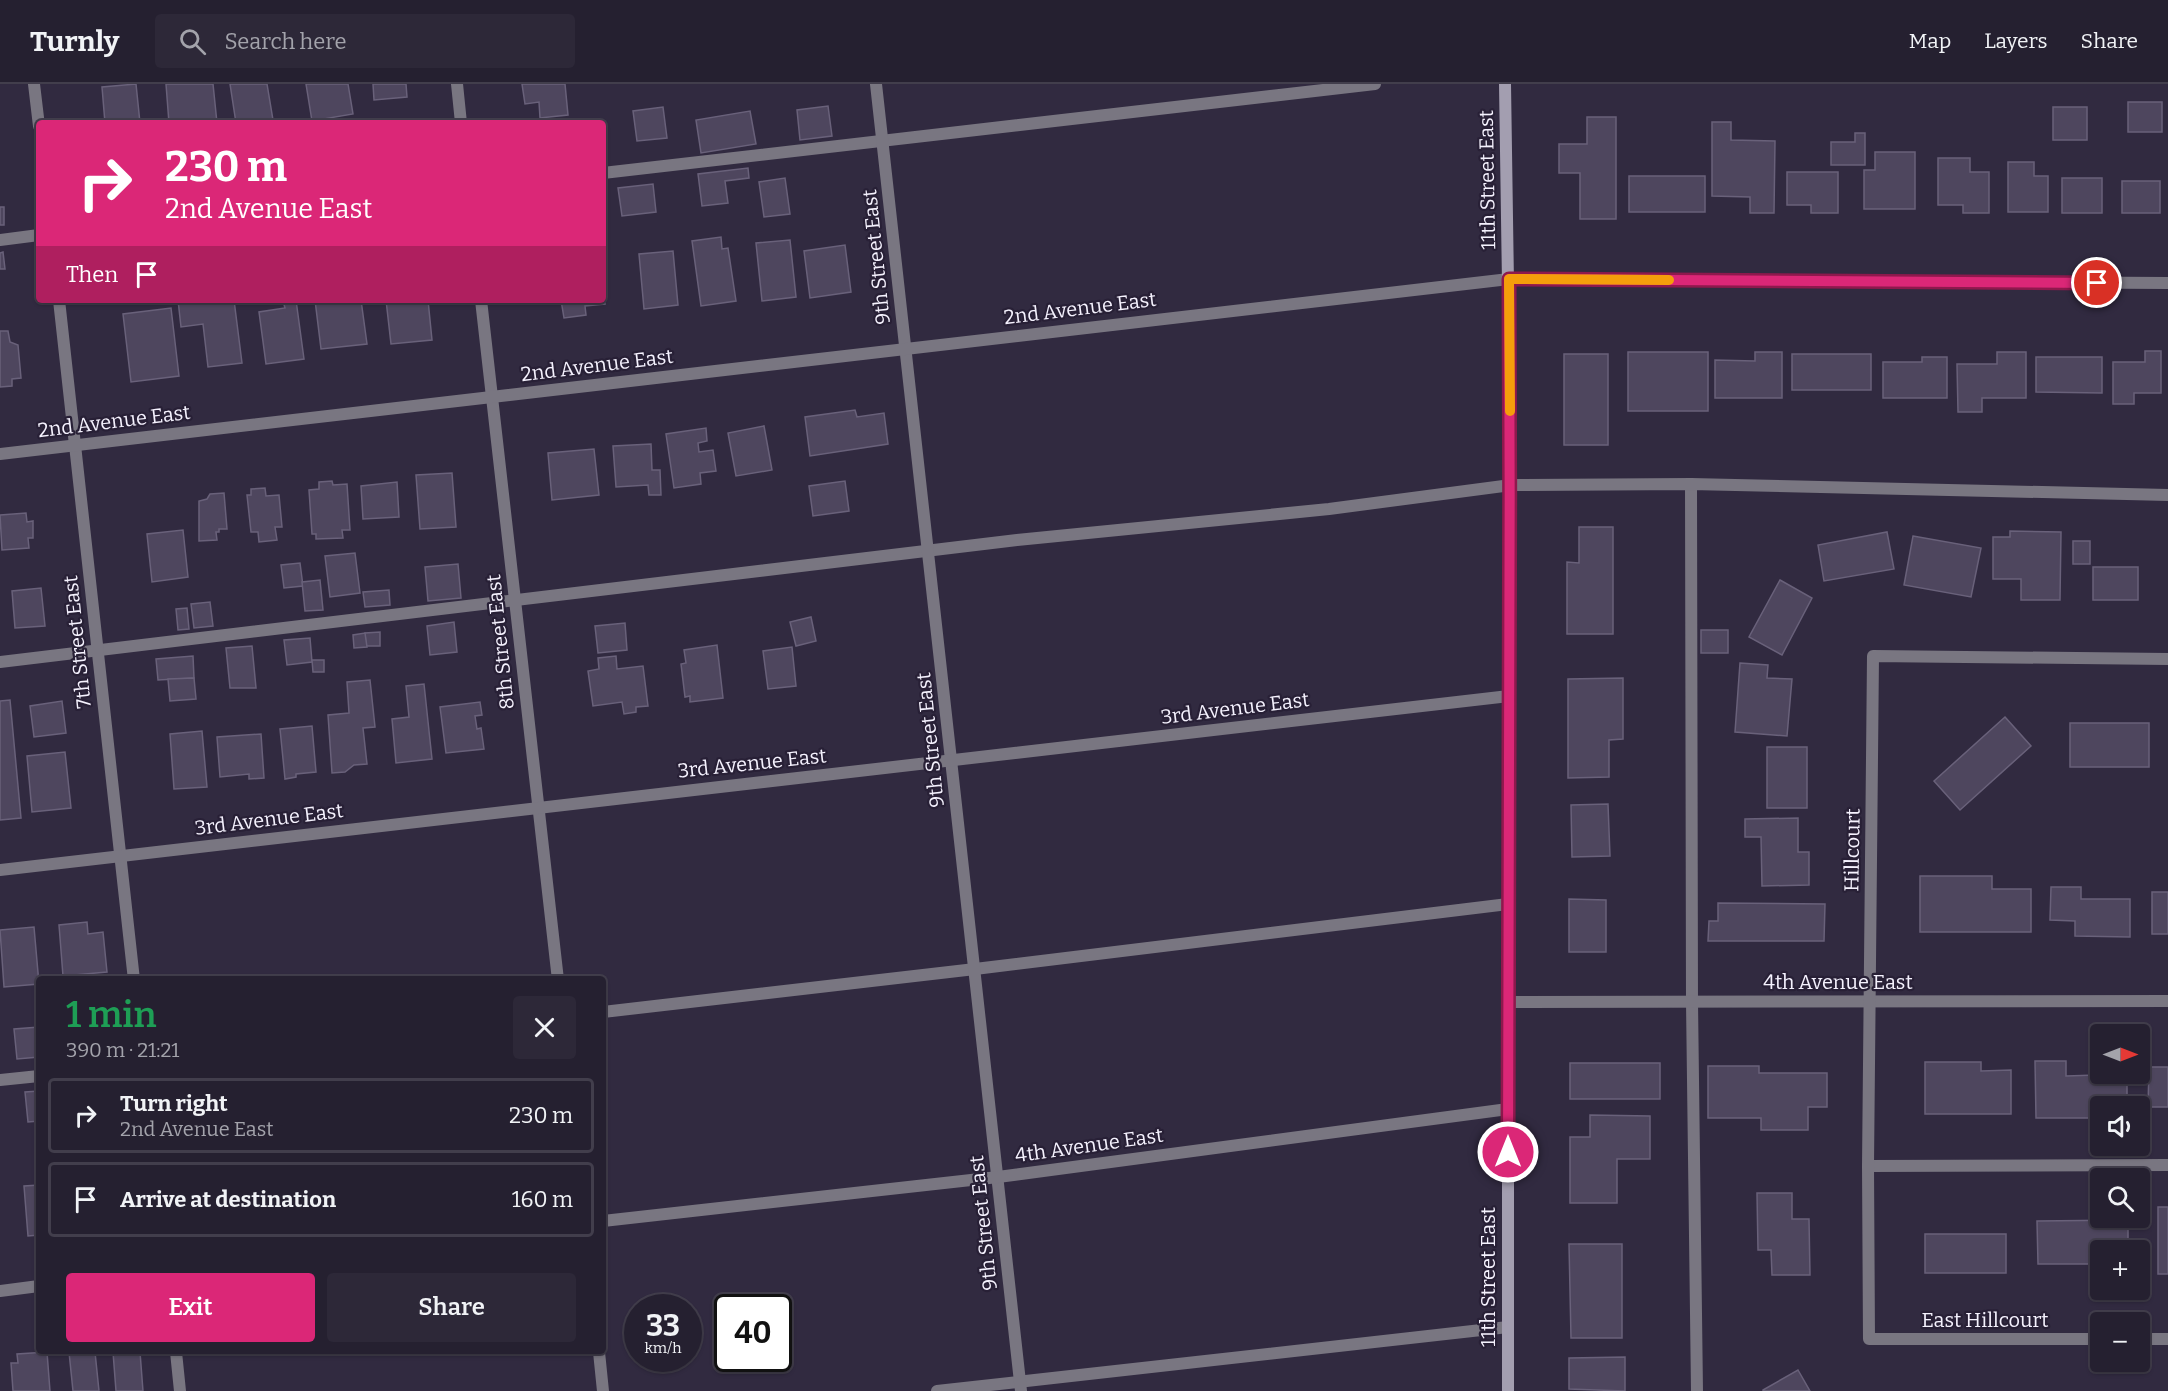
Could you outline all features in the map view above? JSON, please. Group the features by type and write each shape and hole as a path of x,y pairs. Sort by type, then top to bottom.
{"street":[{"path":"34,84 38,120"},
{"path":"457,84 461,120"},
{"name":"9th Street East","path":"876,84 1020,1386"},
{"path":"606,172 1375,84"},
{"name":"11th Street East","path":"1504,84 1511,485 1508,1391"},
{"path":"0,240 36,235"},
{"name":"2nd Avenue East","path":"0,454 1509,279 2168,283"},
{"name":"7th Street East","path":"59,303 134,976"},
{"name":"8th Street East","path":"481,303 558,976"},
{"path":"1691,484 1692,1002 1697,1391"},
{"path":"0,662 1017,540 1329,509 1511,485 1691,484 2168,495"},
{"name":"Hillcourt","path":"1869,1339 1868,1166 1873,656 2168,659"},
{"name":"3rd Avenue East","path":"0,870 1509,696"},
{"path":"606,1012 1508,904"},
{"name":"4th Avenue East","path":"1509,1002 2168,1001"},
{"path":"0,1080 36,1076"},
{"name":"4th Avenue East","path":"606,1221 998,1177 1508,1109"},
{"path":"1868,1166 2168,1165"},
{"path":"0,1291 36,1286"},
{"path":"937,1391 1020,1386 1508,1327"},
{"name":"East Hillcourt","path":"1869,1339 2090,1339"},
{"path":"2150,1339 2168,1339"},
{"path":"176,1354 180,1391"},
{"path":"599,1354 603,1391"}],"building":[{"path":"136,84 140,120 105,120 102,87"},
{"path":"166,84 213,84 217,120 169,120"},
{"path":"230,84 267,84 273,120 236,120"},
{"path":"306,84 348,84 353,114 312,120"},
{"path":"373,84 406,84 407,97 374,100"},
{"path":"522,84 565,84 568,115 540,118 539,102 525,104"},
{"path":"2128,102 2162,102 2162,132 2128,132"},
{"path":"828,106 832,136 800,140 797,110"},
{"path":"663,107 667,138 637,141 633,111"},
{"path":"2053,107 2087,107 2087,140 2053,140"},
{"path":"750,111 756,144 701,153 696,120"},
{"path":"1587,117 1616,117 1616,219 1580,219 1580,173 1559,173 1559,144 1587,144"},
{"path":"1712,122 1731,122 1731,140 1775,141 1774,213 1750,213 1750,197 1712,196"},
{"path":"1855,133 1865,133 1865,165 1831,165 1831,142 1855,142"},
{"path":"1875,152 1915,152 1915,209 1864,209 1864,170 1875,170"},
{"path":"1938,158 1970,158 1970,172 1989,172 1989,213 1963,213 1963,205 1938,205"},
{"path":"2008,162 2034,162 2034,176 2048,176 2048,212 2008,212"},
{"path":"748,168 749,178 725,181 728,203 702,206 698,174"},
{"path":"1787,172 1838,172 1838,213 1811,213 1811,205 1787,205"},
{"path":"1629,176 1705,176 1705,212 1629,212"},
{"path":"785,178 790,214 764,217 759,182"},
{"path":"2062,178 2102,178 2102,213 2062,213"},
{"path":"2122,181 2160,181 2160,213 2122,213"},
{"path":"653,184 656,212 622,216 618,188"},
{"path":"0,207 4,207 4,225 0,225"},
{"path":"721,237 722,249 728,248 736,301 701,306 692,241"},
{"path":"790,240 796,297 762,301 756,243"},
{"path":"845,245 851,292 810,298 804,251"},
{"path":"673,251 678,305 644,309 639,254"},
{"path":"3,252 5,269 0,269 0,253"},
{"path":"178,303 234,303 242,363 208,367 203,324 181,327"},
{"path":"284,303 296,303 304,359 266,364 259,312 285,308"},
{"path":"315,303 361,303 367,344 321,349"},
{"path":"386,303 428,303 432,340 391,344"},
{"path":"562,303 605,303 585,306 586,315 564,318"},
{"path":"171,308 179,376 131,382 123,314"},
{"path":"0,331 8,331 10,342 18,345 21,378 12,379 12,386 0,387"},
{"path":"2145,351 2161,351 2161,393 2134,393 2134,404 2113,404 2113,362 2145,362"},
{"path":"1628,352 1708,352 1708,411 1628,411"},
{"path":"1755,352 1782,352 1782,398 1715,398 1715,360 1755,361"},
{"path":"1997,352 2026,352 2026,398 1982,398 1982,412 1958,412 1957,364 1997,364"},
{"path":"1564,354 1608,354 1608,445 1564,445"},
{"path":"1792,354 1871,354 1871,390 1792,390"},
{"path":"1922,357 1947,357 1947,398 1883,398 1883,362 1922,362"},
{"path":"2036,357 2102,357 2102,393 2036,392"},
{"path":"855,410 857,417 884,413 888,444 810,456 805,417"},
{"path":"764,426 772,470 736,476 728,433"},
{"path":"706,428 707,441 698,443 699,452 713,450 716,471 700,473 701,484 674,488 666,434"},
{"path":"651,444 652,470 660,470 661,495 649,495 648,485 616,487 613,446"},
{"path":"594,449 599,495 552,500 548,453"},
{"path":"452,473 456,527 420,529 416,475"},
{"path":"332,481 333,485 347,484 350,530 342,530 343,538 316,539 316,534 312,534 309,490 319,489 319,482"},
{"path":"845,481 849,511 813,516 809,486"},
{"path":"397,482 399,517 363,519 361,486"},
{"path":"265,488 266,496 279,495 282,527 275,527 277,540 259,542 258,532 251,532 247,495 251,495 251,489"},
{"path":"224,493 227,529 219,529 219,532 216,532 217,540 199,541 199,501 207,499 210,494"},
{"path":"26,513 27,522 33,521 33,538 28,538 29,548 2,550 0,515"},
{"path":"1579,527 1613,527 1613,634 1567,634 1567,562 1579,563"},
{"path":"183,530 188,577 152,582 147,534"},
{"path":"2010,531 2061,532 2060,600 2021,600 2021,579 1993,579 1993,537 2010,537"},
{"path":"1887,532 1894,569 1824,581 1818,545"},
{"path":"1913,536 1981,548 1971,597 1904,585"},
{"path":"2073,541 2090,541 2090,564 2073,564"},
{"path":"355,553 360,593 330,597 325,556"},
{"path":"300,563 303,586 284,588 281,565"},
{"path":"458,564 461,598 428,601 425,567"},
{"path":"2093,567 2138,567 2138,600 2093,600"},
{"path":"320,580 323,610 305,611 302,582"},
{"path":"1780,580 1812,598 1782,655 1749,637"},
{"path":"41,588 45,626 15,628 12,591"},
{"path":"389,590 390,605 365,607 363,592"},
{"path":"210,602 213,626 194,628 191,604"},
{"path":"187,608 189,629 178,630 176,609"},
{"path":"811,617 816,641 796,646 790,622"},
{"path":"454,622 457,652 430,655 427,626"},
{"path":"625,623 627,650 598,653 595,626"},
{"path":"1701,630 1728,630 1728,653 1701,653"},
{"path":"380,632 380,646 366,646 365,633"},
{"path":"365,633 367,647 354,648 353,635"},
{"path":"310,638 312,662 287,665 284,640"},
{"path":"717,645 723,698 690,702 690,696 685,697 681,664 686,663 684,650"},
{"path":"252,646 256,688 230,688 226,648"},
{"path":"792,647 796,686 768,689 763,651"},
{"path":"193,656 194,678 158,680 156,659"},
{"path":"616,656 617,669 643,666 648,706 636,707 636,712 624,714 622,702 593,706 588,671 599,669 598,658"},
{"path":"312,660 324,660 324,672 313,672"},
{"path":"1740,663 1768,665 1767,678 1792,679 1787,736 1735,732"},
{"path":"194,678 196,699 170,701 168,679"},
{"path":"1623,678 1623,739 1609,740 1609,777 1568,778 1568,679"},
{"path":"370,680 375,727 363,728 367,764 354,765 345,772 332,773 328,715 349,713 347,682"},
{"path":"424,684 432,759 396,763 392,719 409,717 406,686"},
{"path":"10,700 21,818 0,820 0,701"},
{"path":"62,701 66,733 34,737 30,706"},
{"path":"480,702 482,715 475,716 477,729 481,728 484,749 446,753 440,707"},
{"path":"2005,717 2031,746 1960,810 1934,781"},
{"path":"2070,723 2149,723 2149,767 2070,767"},
{"path":"312,726 316,772 296,774 296,777 285,779 280,729"},
{"path":"202,731 207,787 174,789 170,734"},
{"path":"261,734 264,778 249,779 249,774 220,777 217,737"},
{"path":"1767,747 1807,747 1807,808 1767,808"},
{"path":"65,752 71,808 32,812 27,756"},
{"path":"1608,804 1610,856 1572,857 1571,805"},
{"path":"1798,818 1798,852 1809,852 1809,885 1762,886 1761,837 1745,837 1745,819"},
{"path":"1920,876 1992,876 1992,889 2031,889 2031,932 1920,932"},
{"path":"2051,887 2081,887 2081,899 2130,899 2130,937 2075,936 2075,921 2050,920"},
{"path":"2152,892 2168,892 2168,934 2152,934"},
{"path":"1569,899 1606,900 1606,952 1569,952"},
{"path":"1718,903 1825,904 1824,941 1708,941 1709,921 1718,921"},
{"path":"87,922 88,934 103,932 107,972 63,976 59,925"},
{"path":"34,927 38,976 36,976 36,984 4,987 0,930"},
{"path":"36,1027 36,1057 17,1059 14,1029"},
{"path":"2035,1061 2066,1061 2066,1076 2090,1075 2090,1084 2127,1084 2127,1096 2090,1096 2090,1118 2036,1118"},
{"path":"1925,1062 1981,1062 1981,1071 2011,1070 2011,1114 1925,1114"},
{"path":"1570,1063 1660,1063 1660,1099 1570,1099"},
{"path":"1708,1066 1759,1066 1759,1073 1827,1073 1827,1107 1808,1107 1808,1130 1761,1130 1761,1118 1708,1118"},
{"path":"2150,1067 2168,1067 2168,1107 2150,1107"},
{"path":"36,1091 36,1121 28,1122 25,1092"},
{"path":"1590,1115 1650,1116 1650,1159 1617,1159 1617,1203 1570,1203 1570,1137 1590,1137"},
{"path":"36,1185 36,1235 28,1236 24,1186"},
{"path":"1757,1193 1792,1193 1792,1219 1809,1219 1810,1275 1772,1275 1771,1250 1758,1250"},
{"path":"2158,1207 2168,1207 2168,1274 2158,1274"},
{"path":"2090,1220 2090,1228 2128,1228 2128,1240 2090,1240 2090,1264 2038,1264 2037,1221"},
{"path":"1925,1234 2006,1234 2006,1273 1925,1273"},
{"path":"1569,1244 1622,1244 1622,1338 1571,1338"},
{"path":"17,1354 47,1354 50,1391 13,1391 11,1363 18,1363"},
{"path":"69,1354 95,1354 99,1391 73,1391"},
{"path":"113,1354 140,1354 143,1391 116,1391"},
{"path":"1625,1357 1625,1391 1569,1389 1569,1358"},
{"path":"1798,1370 1810,1391 1763,1391 1763,1390"}],"slow traffic":[{"path":"1510,411 1509,279 1669,280"}],"route":[{"path":"1508,1152 1511,485 1509,279 2097,283"}]}
